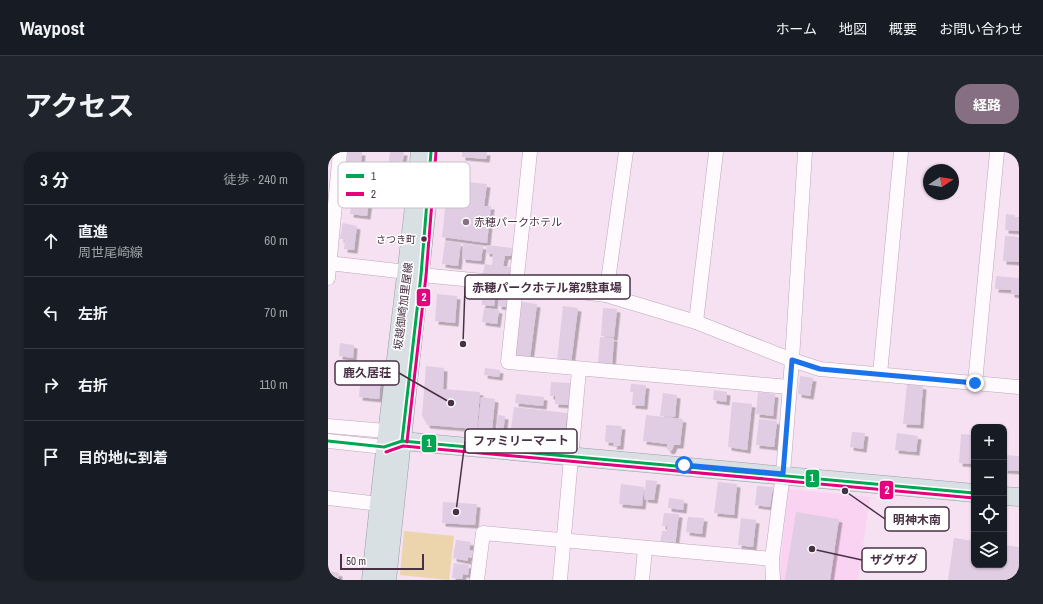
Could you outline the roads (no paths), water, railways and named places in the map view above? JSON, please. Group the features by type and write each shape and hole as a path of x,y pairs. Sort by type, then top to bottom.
{"main road":[{"name":"坂越御崎加里屋線","path":"420,152 420,162"},
{"name":"坂越御崎加里屋線","path":"430,162 431,152"},
{"name":"坂越御崎加里屋線","path":"386,580 402,441 417,208"},
{"name":"坂越御崎加里屋線","path":"371,580 385,439 414,274 423,208"},
{"path":"385,439 783,474 971,493"},
{"path":"1007,496 1019,497"}],"street":[{"path":"339,162 340,152"},
{"path":"530,152 508,362 579,370 789,387"},
{"path":"606,295 626,152"},
{"path":"696,322 716,152"},
{"path":"477,580 483,533 645,549 771,573 783,474 792,360 805,152"},
{"path":"880,374 901,152"},
{"path":"975,383 997,152"},
{"path":"328,278 338,172"},
{"path":"329,263 606,295 696,322 792,360 820,369 1019,387"},
{"path":"560,580 565,540 579,370"},
{"path":"328,426 385,439"},
{"path":"328,441 385,439"},
{"path":"328,498 371,503"},
{"path":"642,580 645,549"}],"place":[{"name":"赤穂パークホテル","path":"466,222"},
{"name":"さつき町","path":"424,239"},
{"name":"赤穂パークホテル第2駐車場","path":"463,344"},
{"name":"鹿久居荘","path":"451,403"},
{"name":"明神木南","path":"845,491"},
{"name":"ファミリーマート","path":"456,512"},
{"name":"ザグザグ","path":"812,549"}]}
